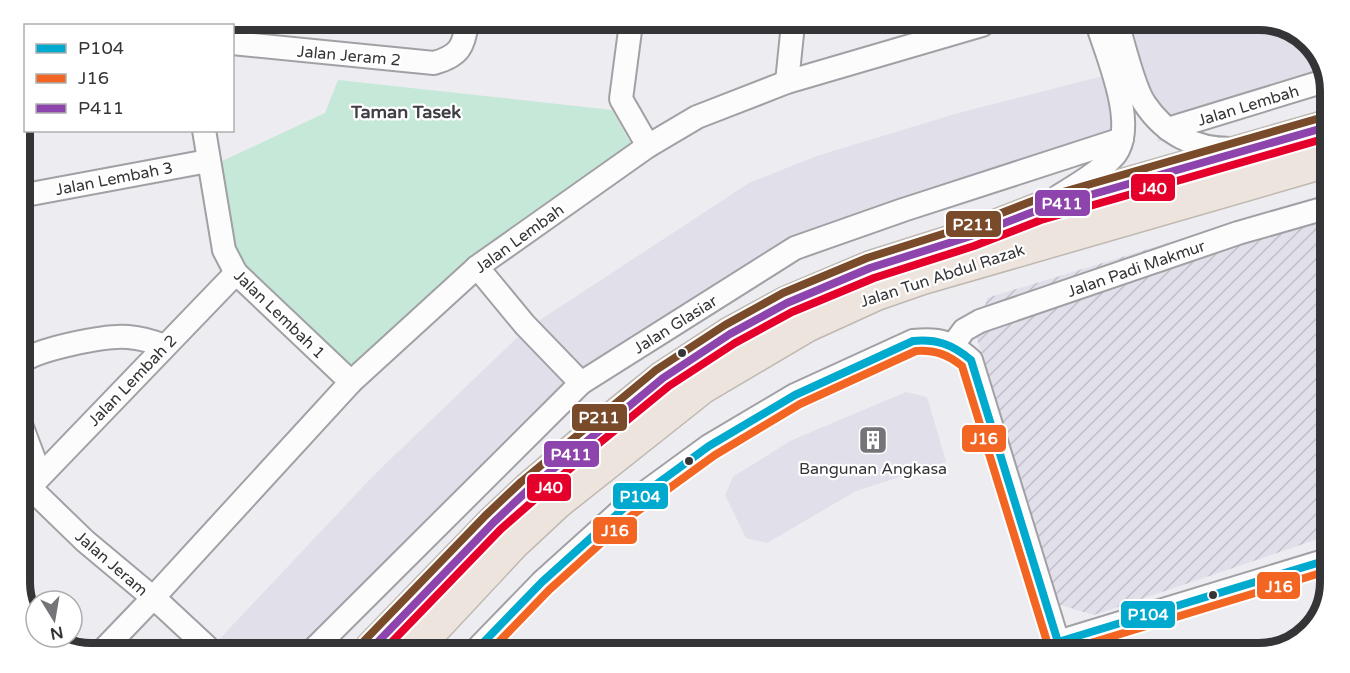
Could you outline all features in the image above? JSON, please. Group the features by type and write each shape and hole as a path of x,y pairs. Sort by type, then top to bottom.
{"highway":[{"name":"Jalan Tun Abdul Razak","path":"377,643 494,522 590,437 663,378 699,353 778,308 870,268 971,236 1038,210 1320,129"},
{"name":"Jalan Tun Abdul Razak","path":"420,643 513,543 557,502 702,387 807,325 875,294 921,278 1320,163"}],"street":[{"name":"Jalan Jeram 2","path":"234,43 434,63 449,59 460,49 466,30"},
{"path":"631,30 621,99 648,146"},
{"path":"786,82 792,30"},
{"name":"Jalan Lembah","path":"109,643 351,382 477,267 648,146 697,117 786,82 952,30"},
{"path":"1038,210 1114,157 1122,139 1124,126 1122,111 1099,30"},
{"path":"1119,30 1144,103 1168,129 1196,146 1214,149 1253,148"},
{"name":"Jalan Lembah","path":"1168,129 1319,83"},
{"name":"Jalan Lembah 1","path":"204,132 224,250 236,273 351,382"},
{"name":"Jalan Glasiar","path":"320,643 581,383 795,248 903,210 1122,139"},
{"name":"Jalan Lembah 3","path":"30,194 208,161"},
{"name":"Jalan Padi Makmur","path":"953,345 964,330 980,321 1238,233 1320,210"},
{"path":"477,267 525,325 581,383"},
{"name":"Jalan Lembah 2","path":"30,480 236,273"},
{"path":"30,356 110,337 143,338 165,346"},
{"path":"483,643 542,582 624,507 710,447 795,395 913,341 935,339 953,345 971,360 1058,643"},
{"name":"Jalan Jeram","path":"30,480 85,541 203,643"},
{"path":"1071,643 1320,562"}],"shaded area":[{"path":"1134,30 1275,32 1293,40 1314,64 1319,79 1320,96 1158,142"},
{"path":"1107,75 1117,134 827,231 572,383 312,643 216,643 374,475 525,330 749,183 817,156 955,114"},
{"path":"1320,197 1320,538 1094,615 1057,604 977,339 987,298"},
{"path":"906,392 927,397 946,462 856,491 767,543 746,538 725,495 733,477 790,441"}],"green space":[{"path":"338,80 612,110 632,146 474,254 351,368 237,265 218,163 325,113"}],"transit line":[{"name":"P211","path":"364,641 521,482 656,370 725,325 783,293 867,258 968,226 1035,200 1320,118"},
{"name":"P411","path":"377,643 528,490 663,378 730,334 787,303 870,268 971,236 1038,210 1320,129"},
{"name":"J40","path":"391,643 501,529 597,445 669,386 735,343 792,312 874,278 974,246 1041,220 1320,140"},
{"name":"P104","path":"483,643 542,582 624,508 709,446 795,395 913,341 944,344 971,360 1058,642"},
{"name":"J16","path":"498,643 549,590 631,516 715,455 800,404 916,351 935,352 951,358 962,366 1047,643"},
{"name":"P104","path":"1058,642 1320,562"},
{"name":"J16","path":"1091,643 1320,573"}],"place":[{"name":"Bangunan Angkasa","path":"873,440"}],"district":[{"name":"Taman Tasek","path":"406,112"}]}
